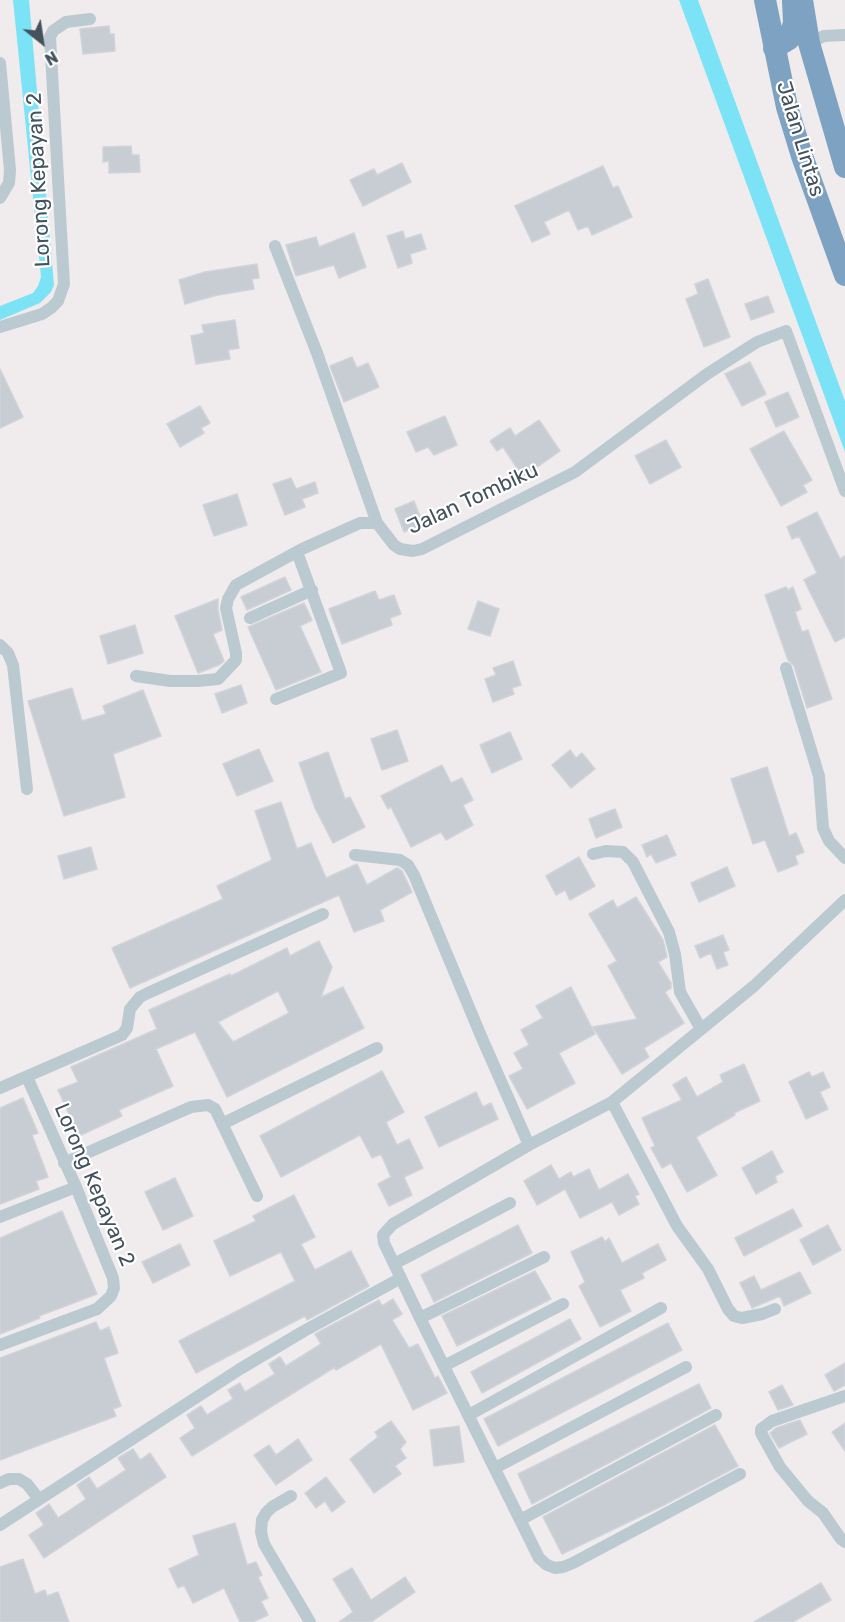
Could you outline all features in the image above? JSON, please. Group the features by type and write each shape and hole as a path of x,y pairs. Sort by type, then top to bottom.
{"highway":[{"name":"Jalan Lintas","path":"765,0 774,48 802,156 845,275"},
{"path":"774,48 789,39 794,23 793,0"},
{"name":"Jalan Lintas","path":"801,0 809,43 845,167"}],"street":[{"name":"Lorong Kepayan 2","path":"0,327 42,314 51,308 58,301 64,284 50,37 52,31 66,22 90,20"},
{"path":"809,43 824,36 845,35"},
{"path":"0,63 10,170 9,183 0,198"},
{"path":"275,246 317,353 377,523"},
{"name":"Jalan Tombiku","path":"136,676 187,682 218,679 236,660 226,608 231,591 236,585 297,552 360,523 377,523 394,545 400,549 413,551 422,549 575,472 706,374 757,342 786,331 845,491"},
{"path":"276,699 341,674 297,552"},
{"path":"250,618 312,590"},
{"path":"0,645 8,653 13,665 27,789"},
{"path":"786,668 819,776 823,828 829,841 845,858"},
{"path":"592,854 606,851 623,852 633,862 669,932 675,954 680,992 701,1029"},
{"path":"355,855 400,860 408,865 529,1145"},
{"path":"740,1474 563,1567 555,1568 547,1565 539,1558 520,1520 420,1318 384,1243 383,1235 393,1224 529,1145 612,1102 774,968 845,900"},
{"path":"0,1088 122,1035 127,1028 130,1008 140,997 323,914"},
{"path":"222,1124 377,1048"},
{"name":"Lorong Kepayan 2","path":"0,1346 96,1309 111,1296 114,1288 113,1278 76,1187 27,1077"},
{"path":"612,1102 678,1226 708,1269 728,1309 734,1316 742,1318 775,1309"},
{"path":"64,1163 191,1107 208,1105 215,1109 257,1196"},
{"path":"0,1217 76,1187"},
{"path":"394,1263 510,1203"},
{"path":"420,1318 544,1257"},
{"path":"0,1525 240,1369 401,1278"},
{"path":"444,1366 563,1304"},
{"path":"469,1415 661,1308"},
{"path":"495,1467 686,1367"},
{"path":"845,1396 772,1421 761,1429 761,1433 780,1467 808,1501 824,1513 845,1542"},
{"path":"520,1520 716,1415"},
{"path":"0,1483 9,1479 19,1479 27,1484 39,1499"},
{"path":"291,1496 266,1513 262,1520 261,1532 264,1544 310,1622"}],"water":[{"path":"13,0 29,0 54,285 51,292 40,303 0,320 0,306 33,293 41,277"},
{"path":"679,0 698,0 845,401 845,452"}],"building":[{"path":"109,26 110,34 114,34 115,51 83,54 80,29"},
{"path":"131,146 132,155 139,155 140,172 109,173 109,161 103,162 103,147"},
{"path":"402,163 411,182 363,206 350,180 374,169 377,175"},
{"path":"603,166 613,188 618,186 632,217 592,235 588,226 578,230 569,210 544,222 550,234 532,242 515,206"},
{"path":"403,231 405,239 421,234 426,249 410,254 412,263 398,268 387,236"},
{"path":"354,233 366,267 339,278 334,265 296,276 286,245 316,237 319,247"},
{"path":"257,264 259,278 252,279 254,289 185,304 179,280 205,272"},
{"path":"708,279 730,337 704,347 686,299 698,294 695,284"},
{"path":"768,296 774,312 751,320 745,304"},
{"path":"235,320 239,348 228,350 230,359 196,364 191,336 204,333 202,325"},
{"path":"352,357 357,368 368,363 379,387 344,402 330,366"},
{"path":"750,362 766,394 742,406 725,374"},
{"path":"0,369 23,417 0,428"},
{"path":"788,392 799,417 776,427 765,402"},
{"path":"200,406 210,423 201,428 204,433 180,447 167,424"},
{"path":"445,416 457,445 434,455 428,447 416,452 407,432"},
{"path":"539,420 560,451 523,477 503,447 497,451 490,441 510,428 515,436"},
{"path":"784,431 812,480 803,485 807,492 781,506 750,449"},
{"path":"666,440 681,467 650,484 635,456"},
{"path":"291,478 296,489 315,482 318,493 302,499 305,507 285,515 273,484"},
{"path":"237,494 247,525 214,536 203,505"},
{"path":"414,501 423,524 404,532 395,509"},
{"path":"817,512 840,559 845,556 845,637 835,642 804,580 817,573 799,536 792,539 787,527"},
{"path":"285,577 291,590 247,610 241,597"},
{"path":"786,587 788,590 793,587 801,609 795,612 802,632 808,630 832,699 807,708 794,666 788,660 765,595"},
{"path":"375,591 379,600 394,595 401,614 390,618 392,625 342,644 329,609"},
{"path":"218,599 222,630 213,634 224,661 198,673 175,616"},
{"path":"478,601 499,609 490,636 468,629"},
{"path":"304,603 312,620 300,626 321,672 276,690 248,627"},
{"path":"135,625 143,653 108,664 100,636"},
{"path":"513,661 521,685 512,688 514,694 493,702 485,679 496,675 493,668"},
{"path":"241,685 247,703 222,713 215,694"},
{"path":"72,688 82,721 106,714 103,706 143,690 161,736 113,754 125,797 64,816 28,701"},
{"path":"397,730 408,761 382,770 371,739"},
{"path":"510,732 522,759 492,773 480,745"},
{"path":"259,749 273,781 237,796 223,764"},
{"path":"570,750 576,758 582,753 595,769 571,788 552,765"},
{"path":"328,752 345,799 350,797 365,827 333,843 315,808 299,763"},
{"path":"442,765 451,783 462,778 473,800 463,805 473,825 446,840 441,832 411,847 391,807 388,809 381,796"},
{"path":"767,767 789,836 796,833 804,852 795,856 798,864 778,872 765,840 753,844 731,779"},
{"path":"281,802 297,849 311,843 326,878 357,864 367,885 397,868 402,871 412,892 380,910 384,921 354,932 339,895 130,988 112,948 223,899 217,886 272,860 255,811"},
{"path":"615,809 622,827 596,838 589,819"},
{"path":"667,835 676,855 656,863 651,854 647,857 642,845"},
{"path":"91,847 97,869 64,879 58,856"},
{"path":"579,857 595,886 570,900 565,890 556,895 546,876"},
{"path":"727,867 735,886 699,902 691,883"},
{"path":"636,897 663,940 667,957 658,962 671,983 671,988 665,992 684,1023 644,1048 649,1057 622,1074 593,1027 637,1019 608,966 617,961 589,914 613,900 617,908"},
{"path":"723,935 729,950 723,952 728,965 717,969 711,953 700,958 695,946"},
{"path":"319,941 332,967 321,997 343,987 364,1028 227,1097 195,1032 156,1049 173,1086 119,1110 122,1116 79,1136 58,1090 78,1082 71,1067 157,1029 149,1010 230,974 231,976 287,948 290,956","holes":["278,991 289,1013 233,1042 218,1022"]},
{"path":"571,987 595,1034 559,1053 575,1083 527,1109 509,1076 523,1069 514,1053 529,1045 521,1030 543,1018 536,1006"},
{"path":"744,1064 760,1101 734,1113 735,1115 696,1137 717,1175 687,1192 671,1163 662,1168 651,1148 655,1146 642,1118 682,1100 673,1085 686,1077 697,1097 723,1082 720,1075"},
{"path":"382,1071 404,1112 386,1122 397,1145 409,1139 423,1168 404,1177 412,1195 389,1206 378,1184 391,1177 381,1154 372,1158 360,1135 281,1177 260,1136"},
{"path":"809,1072 812,1077 823,1072 830,1087 820,1092 828,1109 806,1119 789,1082"},
{"path":"476,1092 483,1107 491,1103 498,1119 439,1147 425,1117"},
{"path":"23,1098 38,1133 32,1135 48,1177 36,1181 39,1189 0,1204 0,1108"},
{"path":"772,1151 783,1172 775,1176 777,1182 756,1194 742,1168"},
{"path":"551,1165 559,1179 571,1172 573,1177 589,1169 599,1190 628,1174 639,1194 635,1196 639,1204 619,1215 612,1202 580,1218 565,1189 537,1205 524,1181"},
{"path":"175,1178 193,1216 163,1230 145,1192"},
{"path":"294,1195 315,1237 301,1244 315,1270 351,1251 369,1286 307,1320 305,1316 196,1373 179,1341 295,1281 281,1252 230,1276 214,1241 256,1221 253,1216"},
{"path":"793,1209 802,1226 744,1256 735,1238"},
{"path":"62,1211 97,1294 0,1334 0,1238"},
{"path":"518,1225 532,1253 434,1302 421,1275"},
{"path":"828,1225 841,1250 813,1265 800,1240"},
{"path":"602,1237 605,1242 609,1238 622,1263 658,1244 666,1260 642,1273 644,1278 620,1290 631,1311 600,1327 579,1286 585,1282 571,1252"},
{"path":"180,1244 190,1265 153,1283 142,1262"},
{"path":"535,1271 551,1299 457,1346 442,1316"},
{"path":"800,1272 811,1293 784,1306 780,1296 752,1308 740,1283 754,1276 761,1290"},
{"path":"393,1299 402,1314 392,1320 409,1348 418,1344 435,1378 438,1376 447,1393 413,1410 381,1344 336,1370 335,1367 192,1456 180,1438 195,1428 187,1415 201,1406 207,1415 233,1399 228,1390 240,1383 245,1392 275,1374 269,1364 280,1357 286,1366 321,1344 315,1334 379,1300 382,1306"},
{"path":"570,1319 581,1339 482,1393 471,1372"},
{"path":"96,1322 100,1331 109,1327 118,1353 104,1358 121,1406 113,1409 116,1416 0,1460 0,1358"},
{"path":"668,1323 682,1350 498,1446 484,1419"},
{"path":"845,1363 845,1385 834,1391 825,1375"},
{"path":"699,1384 711,1408 532,1504 518,1474"},
{"path":"782,1385 793,1405 778,1410 769,1392"},
{"path":"800,1420 807,1434 779,1448 770,1433 776,1428"},
{"path":"391,1421 406,1442 400,1449 406,1458 395,1466 401,1474 374,1493 350,1459 378,1437 375,1432"},
{"path":"845,1423 845,1451 832,1432"},
{"path":"715,1425 738,1466 562,1554 543,1517"},
{"path":"459,1426 464,1462 434,1466 430,1430"},
{"path":"298,1439 312,1460 276,1485 254,1455 269,1445 276,1455"},
{"path":"133,1449 140,1460 150,1453 166,1477 44,1558 29,1535 44,1525 36,1513 49,1504 58,1518 86,1499 77,1485 89,1477 97,1489 126,1470 118,1458"},
{"path":"326,1477 345,1502 332,1512 325,1501 316,1508 305,1493"},
{"path":"235,1523 247,1565 256,1562 262,1575 258,1577 268,1598 261,1601 268,1615 253,1622 240,1622 224,1588 193,1603 184,1585 178,1588 169,1569 199,1555 193,1536"},
{"path":"23,1559 35,1594 45,1590 47,1596 58,1592 69,1622 0,1622 0,1567"},
{"path":"352,1568 371,1600 405,1577 415,1592 371,1622 339,1622 353,1612 333,1579"},
{"path":"821,1583 831,1600 793,1622 754,1622"}]}
